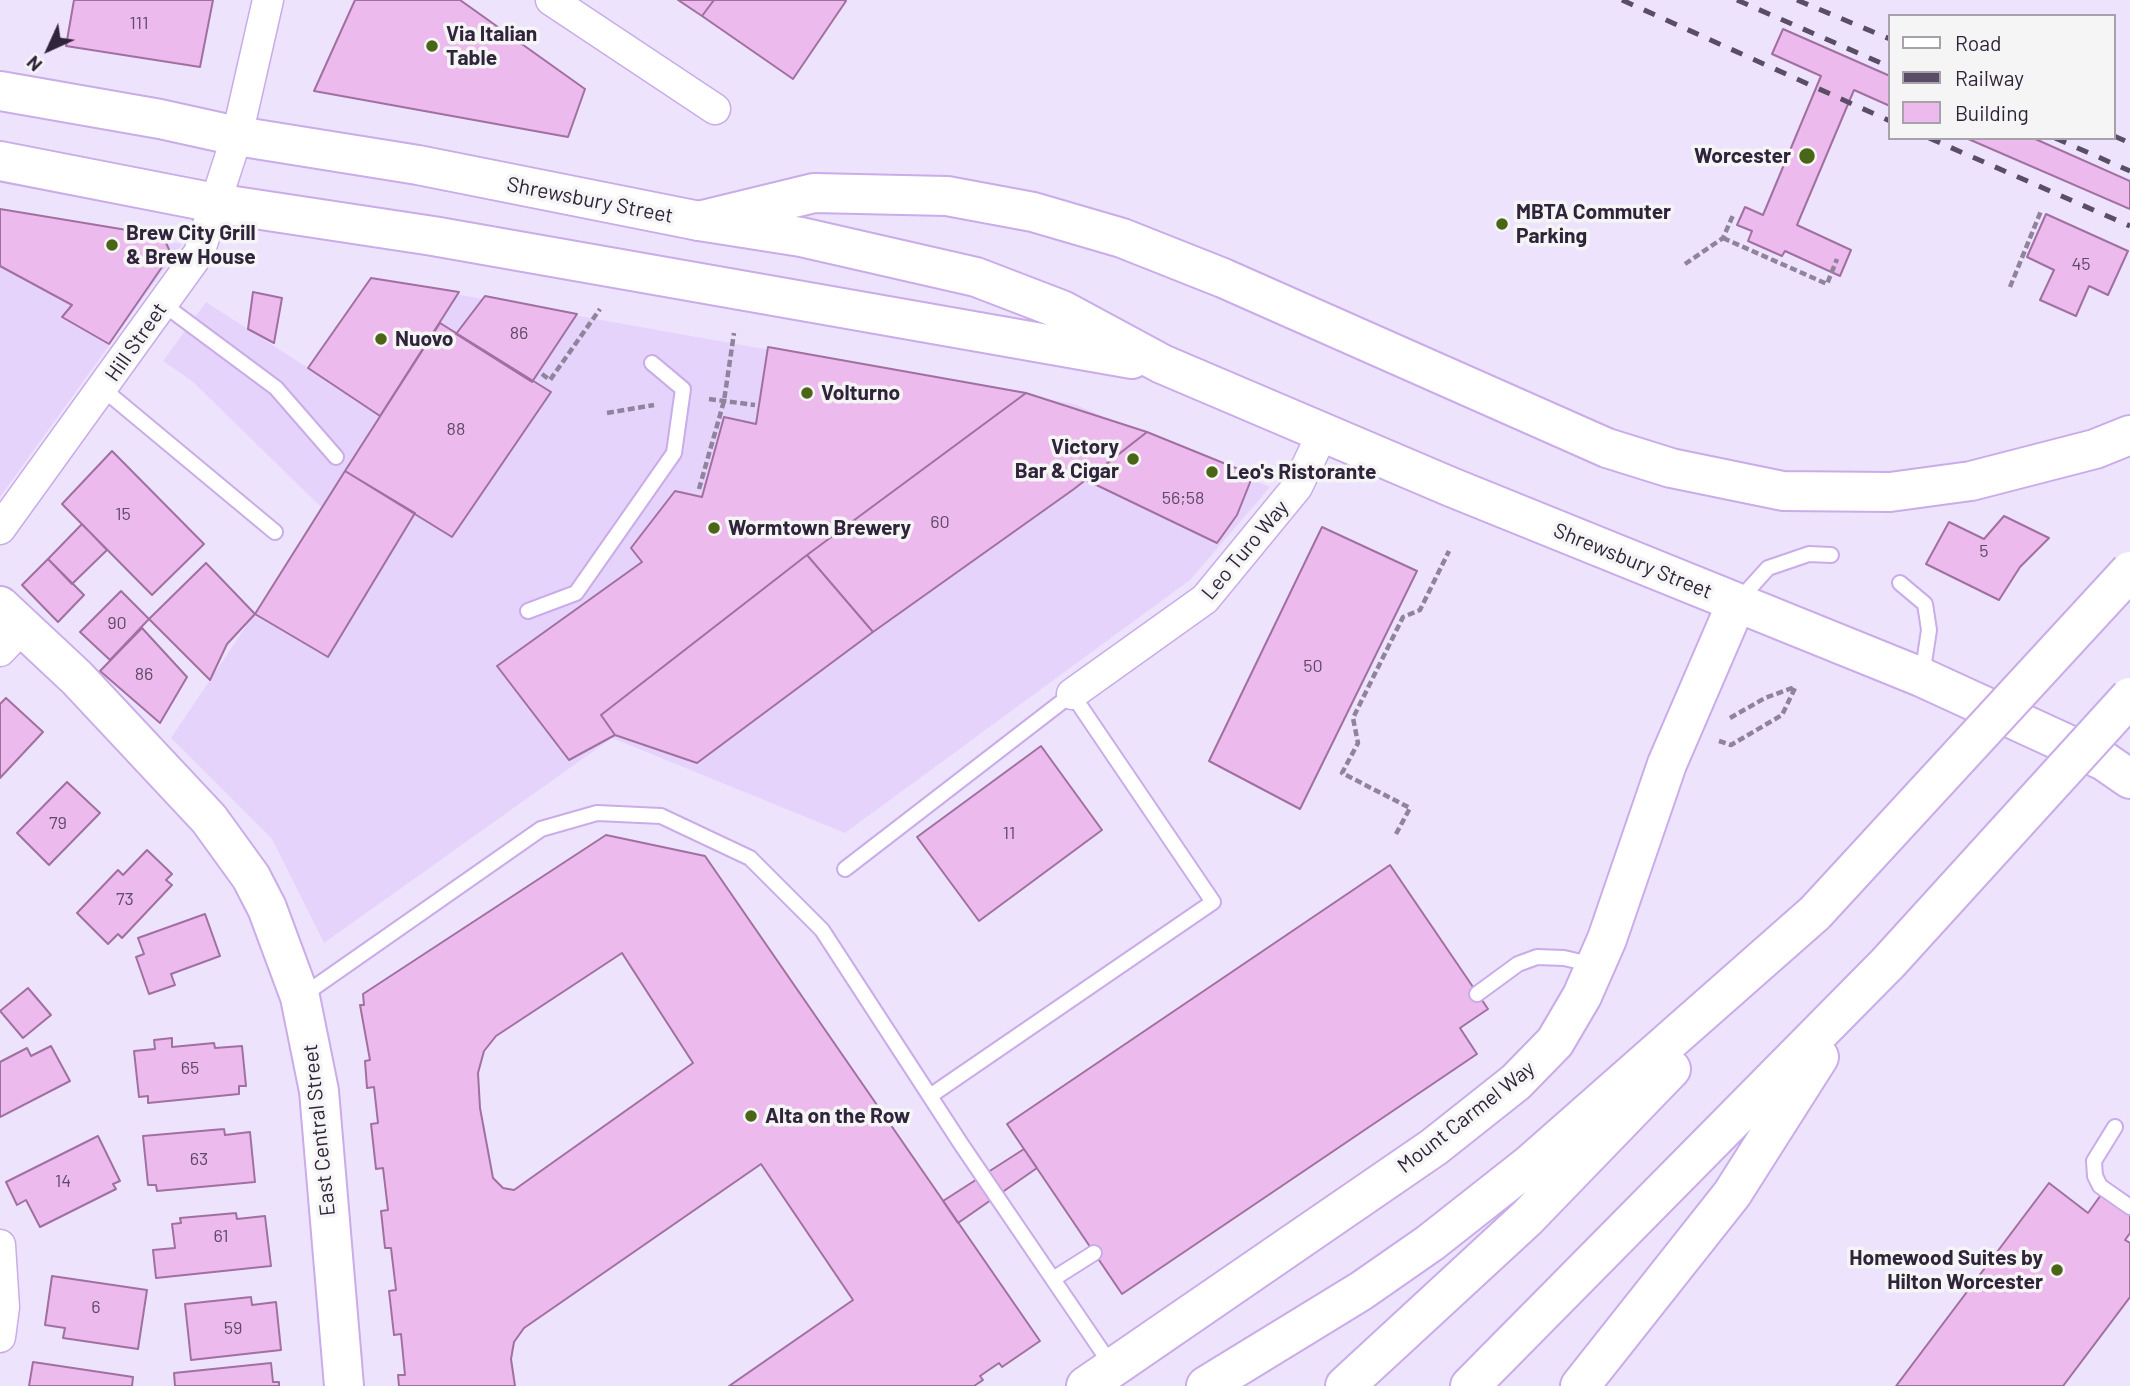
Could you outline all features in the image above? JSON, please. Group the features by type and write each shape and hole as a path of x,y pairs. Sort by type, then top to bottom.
{"main road":[{"name":"Shrewsbury Street","path":"0,91 160,119 237,136 418,165 699,221 801,237 976,277 1062,310 1162,364 1736,604 1921,677 2121,769"},
{"name":"Shrewsbury Street","path":"0,161 215,203 433,236 1013,341 1162,364"},
{"path":"699,221 814,193 947,196 1033,212 1122,238 1223,278 1606,448 1671,468 1783,491 1844,494 1909,491 1971,481 2095,449 2130,435"},
{"path":"1345,1386 1527,1218 1604,1142 2130,571"},
{"name":"Mount Carmel Way","path":"1099,1377 1434,1147 1516,1082 1561,1034 1595,965 1667,764 1736,604"},
{"name":"East Central Street","path":"8,628 77,678 220,832 263,901 300,997 319,1091 344,1386"},
{"path":"1470,1386 1888,963 2130,697"},
{"path":"1206,1386 1361,1291 1430,1243 1529,1165 1815,913"},
{"path":"1580,1386 1731,1194 1817,1060 1888,963"}],"street":[{"name":"Hill Street","path":"0,529 199,253 237,136 268,0"},
{"path":"551,0 715,110"},
{"name":"Leo Turo Way","path":"1072,694 1205,599 1297,487 1323,432"},
{"path":"0,1245 5,1307 0,1337"}],"lane":[{"path":"163,304 276,388 336,457"},
{"path":"528,611 576,593 674,453 683,389 652,363"},
{"path":"103,389 275,532"},
{"path":"1736,604 1768,568 1809,554 1831,555"},
{"path":"1900,583 1925,604 1929,630 1921,677"},
{"path":"845,869 1072,694 1213,902 930,1096"},
{"path":"300,997 541,829 597,813 661,816 750,858 822,930 1053,1279 1099,1377"},
{"path":"1477,994 1518,964 1537,957 1564,958 1595,965"},
{"path":"2115,1127 2094,1161 2095,1176 2100,1186 2130,1207"},
{"path":"1053,1279 1094,1253"}],"path":[{"path":"2010,287 2041,211"},
{"path":"1685,264 1723,238 1734,213"},
{"path":"1723,238 1827,284 1837,259"},
{"path":"542,374 550,380 600,309"},
{"path":"699,489 724,401 734,333"},
{"path":"704,398 755,405"},
{"path":"607,413 666,403"},
{"path":"1396,834 1410,808 1342,773 1358,743 1353,718 1403,617 1420,610 1448,551"},
{"path":"1721,729 1714,739 1731,746 1782,716 1796,686 1765,698 1727,719"}],"shaded area":[{"path":"0,212 182,244 0,497"},
{"path":"376,280 1074,404 1270,487 1190,580 845,833 612,738 324,943 272,839 171,738 324,510 192,381 163,361 206,302 314,372"}],"building":[{"path":"74,0 213,0 200,67 66,46"},
{"path":"355,0 460,0 585,89 568,137 314,91"},
{"path":"678,0 714,0 702,16"},
{"path":"714,0 846,1 793,79 702,16"},
{"name":"Worcester","path":"1783,29 1888,75 1888,105 1854,90 1797,225 1851,250 1840,276 1785,251 1782,256 1748,241 1752,231 1737,225 1745,207 1763,215 1821,76 1772,54"},
{"path":"1971,140 2038,140 2130,181 2130,209"},
{"path":"0,209 163,236 171,254 109,344 62,317 72,305 0,266"},
{"path":"2046,214 2128,251 2108,295 2089,286 2076,316 2040,300 2054,270 2027,257"},
{"path":"371,278 459,292 380,416 308,368"},
{"path":"253,292 282,298 274,343 248,329"},
{"path":"485,296 577,314 532,382 456,334"},
{"path":"440,323 551,392 452,537 345,471"},
{"path":"768,347 1026,393 807,555 601,715 615,735 569,760 497,666 642,562 631,548 675,491 702,497 724,417 756,424"},
{"path":"1026,393 1147,432 1074,489 873,632 807,555"},
{"path":"1147,432 1253,475 1237,515 1217,543 1086,480"},
{"path":"112,451 204,544 152,595 62,504"},
{"path":"345,471 415,513 328,657 255,614"},
{"path":"2004,516 2049,538 2020,567 1999,600 1926,564 1949,522 1984,539"},
{"path":"82,524 107,550 72,584 48,559"},
{"path":"1322,527 1417,571 1300,809 1209,761"},
{"path":"807,555 873,632 697,763 615,735 601,715"},
{"path":"48,559 84,595 58,622 22,585"},
{"path":"206,563 255,614 227,644 210,680 149,619"},
{"path":"121,591 149,619 110,660 80,632"},
{"path":"142,628 187,677 160,723 100,671"},
{"path":"6,698 43,732 0,778 0,704"},
{"path":"1041,746 1102,830 979,921 917,837"},
{"path":"67,782 100,813 49,865 17,833"},
{"name":"Alta on the Row","path":"606,835 705,856 1040,1341 1002,1367 999,1363 980,1376 983,1380 974,1386 729,1386 853,1300 761,1164 524,1328 514,1342 511,1359 515,1386 399,1386 398,1375 405,1375 401,1334 394,1335 389,1291 396,1290 391,1248 385,1248 381,1211 388,1210 383,1168 376,1169 371,1124 378,1123 374,1087 367,1088 365,1061 370,1060 360,1005 364,1005 363,994","holes":["622,953 693,1063 514,1190 503,1188 493,1178 480,1108 478,1073 484,1051 496,1036"]},
{"path":"147,850 172,874 166,880 172,885 122,938 118,934 108,944 77,913 118,870 123,875"},
{"path":"1390,865 1488,1009 1460,1028 1477,1054 1122,1294 1007,1124"},
{"path":"205,914 220,956 171,974 175,985 149,994 136,957 144,954 138,938"},
{"path":"28,988 51,1015 23,1038 0,1011"},
{"path":"172,1038 172,1047 214,1043 215,1048 242,1046 246,1086 239,1086 239,1094 148,1103 148,1096 139,1097 134,1051 155,1049 154,1040"},
{"path":"51,1046 70,1081 0,1117 0,1062 27,1048 31,1056"},
{"path":"224,1129 225,1135 250,1132 255,1182 157,1191 156,1185 148,1185 143,1136"},
{"path":"98,1136 120,1181 113,1184 116,1189 40,1227 26,1200 17,1205 6,1182"},
{"path":"1024,1149 1037,1168 958,1223 943,1201"},
{"name":"Homewood Suites by Hilton Worcester","path":"2049,1183 2088,1213 2103,1192 2130,1213 2130,1233 2125,1240 2130,1243 2130,1297 2063,1386 1896,1386"},
{"path":"236,1213 237,1219 265,1216 271,1266 156,1278 153,1250 175,1248 172,1224 181,1223 180,1218"},
{"path":"52,1276 147,1290 138,1349 63,1338 65,1328 45,1325"},
{"path":"251,1297 252,1305 276,1302 281,1350 191,1360 185,1304"},
{"path":"33,1362 133,1377 132,1386 29,1386"},
{"path":"271,1363 273,1382 279,1382 279,1386 175,1386 174,1373"}],"railway":[{"path":"1622,0 1888,120"},
{"path":"1737,0 1888,66"},
{"path":"1797,0 1888,38"},
{"path":"2116,137 2130,143"},
{"path":"1934,140 2130,226"},
{"path":"2060,140 2130,171"}],"place":[{"name":"Via Italian Table","path":"432,46"},
{"name":"Worcester","path":"1807,156"},
{"name":"MBTA Commuter Parking","path":"1502,224"},
{"name":"Brew City Grill & Brew House","path":"112,245"},
{"name":"Nuovo","path":"381,339"},
{"name":"Volturno","path":"807,393"},
{"name":"Victory Bar & Cigar","path":"1133,459"},
{"name":"Leo's Ristorante","path":"1212,472"},
{"name":"Wormtown Brewery","path":"714,528"},
{"name":"Alta on the Row","path":"751,1116"},
{"name":"Homewood Suites by Hilton Worcester","path":"2057,1270"}]}
